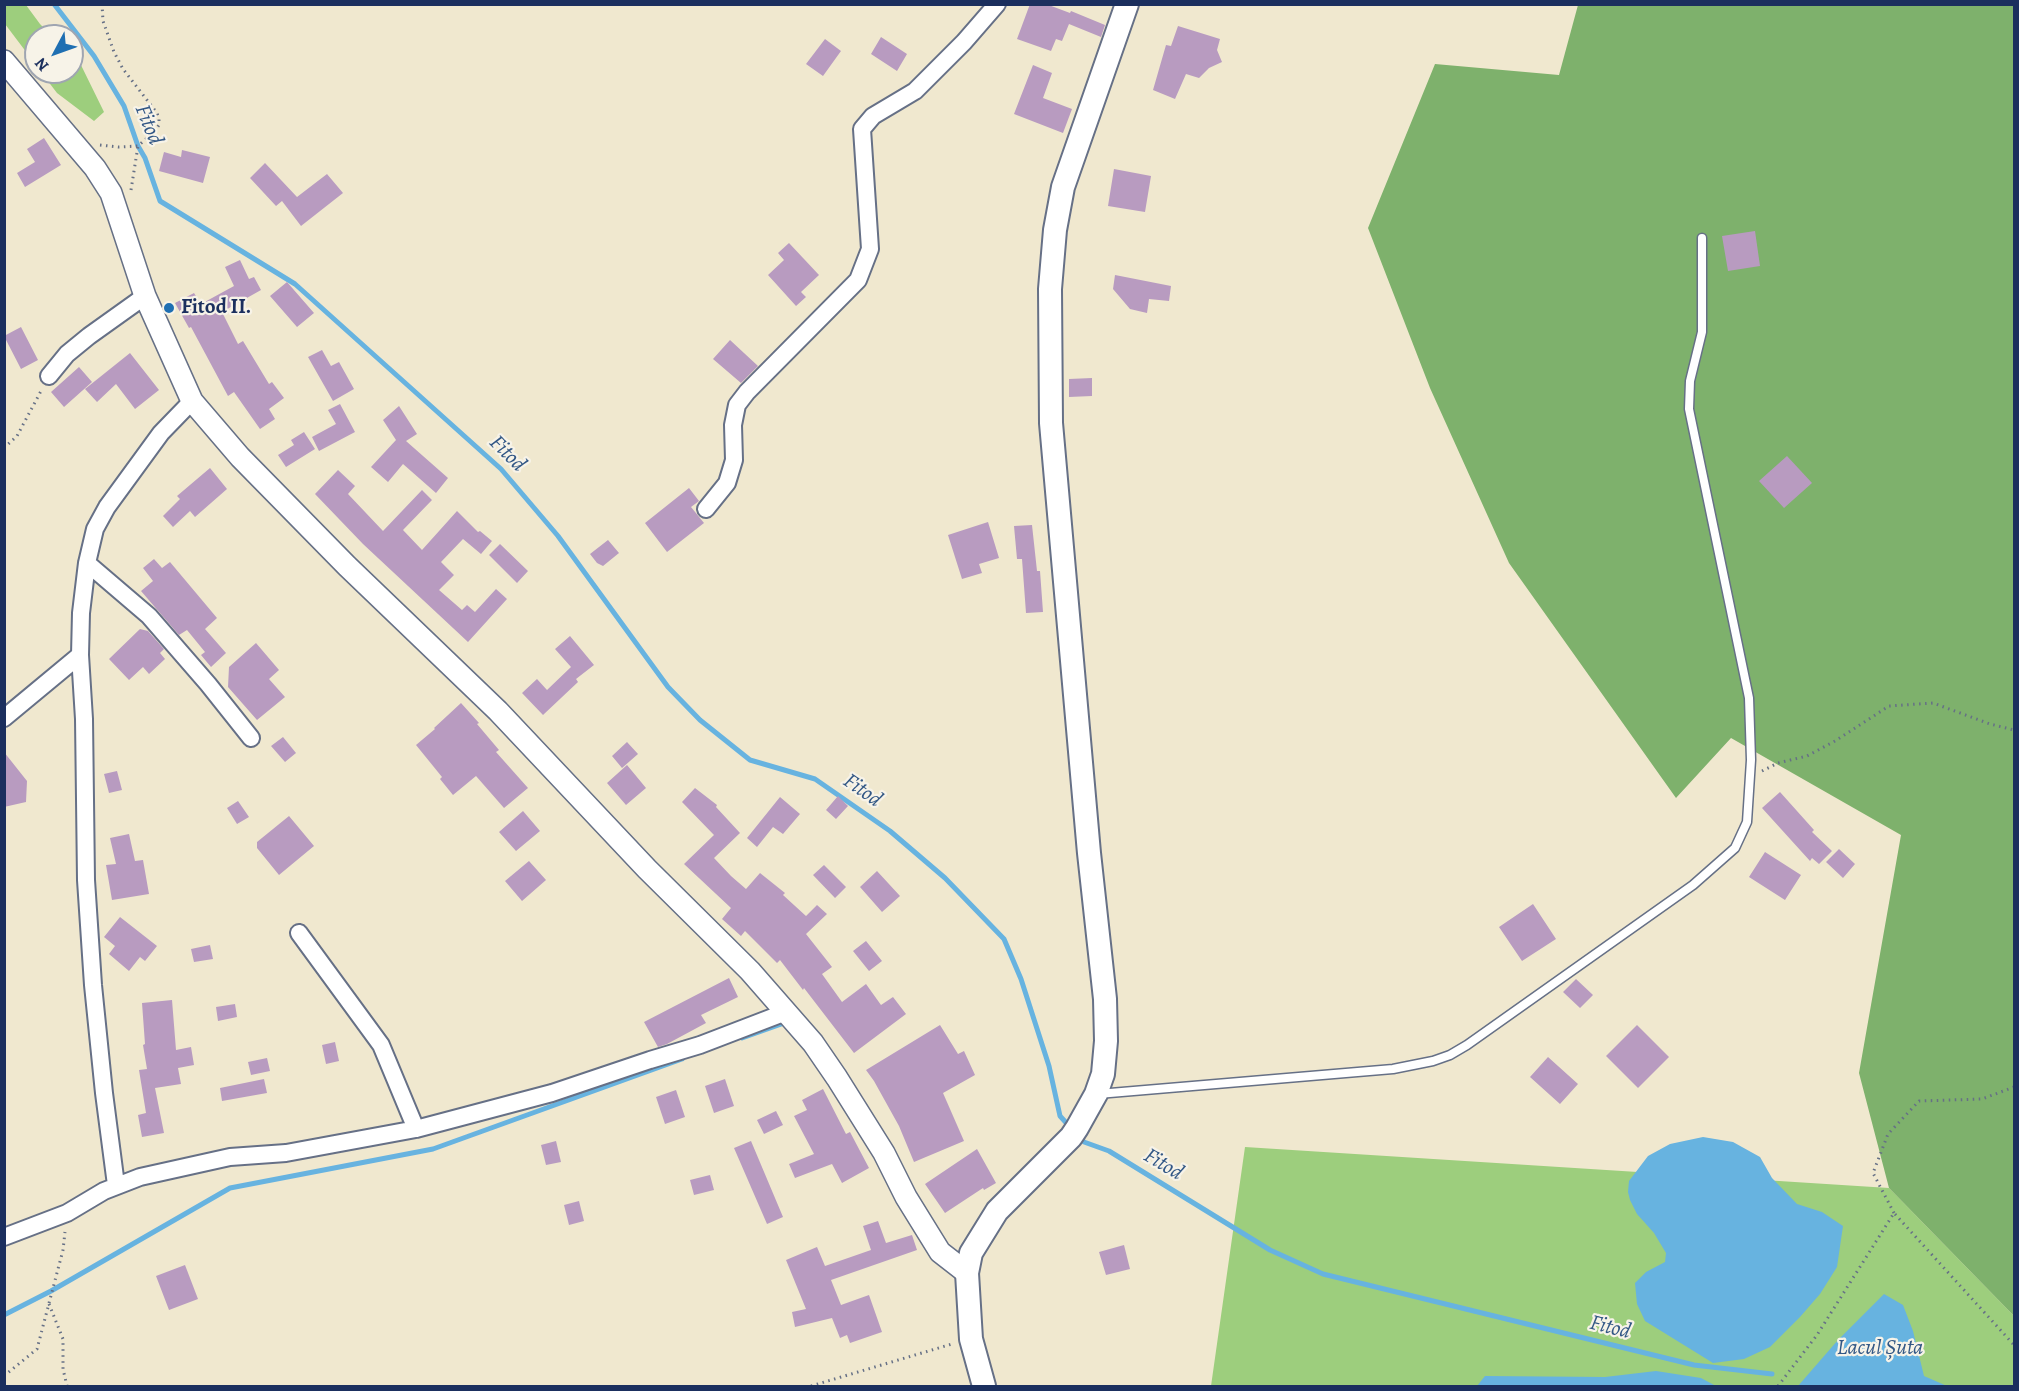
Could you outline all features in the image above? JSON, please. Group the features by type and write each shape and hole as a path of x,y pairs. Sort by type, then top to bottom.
{"main road":[{"path":"984,1386 971,1339 967,1273 971,1253 991,1219 1074,1132 1096,1094 1102,1074 1106,1041 1105,999 1089,853 1051,423 1050,289 1055,230 1063,187 1127,4"}],"street":[{"path":"706,509 727,483 734,460 733,425 737,405 747,392 858,280 870,249 862,129 873,116 915,91 964,42 997,4"},
{"path":"4,61 95,168 111,194 145,296 192,401 240,458 347,566 498,711 647,869 750,971 813,1043 884,1153 912,1207 940,1252 967,1273"},
{"path":"48,376 67,354 145,296"},
{"path":"116,1185 93,985 86,880 81,614 87,563 95,529 107,507 161,434 192,401"},
{"path":"87,563 149,616 250,738"},
{"path":"4,718 80,656"},
{"path":"299,933 381,1045 416,1129"},
{"path":"4,1238 67,1213 116,1185 140,1177 230,1157 286,1153 416,1129 552,1093 700,1045 786,1012"}],"lane":[{"path":"1096,1094 1393,1069 1450,1055 1693,885 1736,848 1747,822 1750,777 1749,698 1689,409 1690,381 1702,332 1702,238"}],"path":[{"path":"98,145 138,146 155,131 159,124 157,112 123,69 114,52 103,21 102,4"},
{"path":"130,194 138,146"},
{"path":"4,448 17,436 48,376"},
{"path":"1750,777 1778,763 1807,756 1889,706 1933,704 2014,730"},
{"path":"2014,1088 1982,1100 1919,1101 1888,1134 1873,1173 1894,1214 2014,1345"},
{"path":"4,1376 37,1349 63,1250 67,1213"},
{"path":"1778,1386 1816,1335 1894,1214"},
{"path":"48,1303 63,1339 63,1369 67,1386"},
{"path":"811,1386 971,1339"}],"green space":[{"path":"5,4 26,5 40,24 24,24 24,49 5,24"},
{"path":"1578,5 2014,5 2014,1316 1889,1188 1859,1073 1901,835 1731,738 1676,798 1509,563 1430,388 1368,228 1435,64 1559,75"},
{"path":"84,71 104,112 94,121 57,93 50,84 84,84"},
{"path":"1245,1147 1889,1188 2014,1316 2014,1386 1211,1386"}],"water":[{"path":"1703,1137 1733,1142 1760,1157 1772,1178 1797,1204 1822,1212 1843,1226 1837,1267 1820,1294 1800,1317 1770,1347 1744,1359 1713,1363 1645,1321 1637,1304 1635,1283 1646,1272 1665,1262 1666,1253 1654,1233 1637,1214 1628,1192 1629,1181 1648,1156 1670,1144"},
{"name":"Lacul Șuta","path":"1884,1294 1903,1305 1913,1331 1924,1376 1947,1386 1798,1386 1838,1340"},
{"path":"1656,1371 1701,1378 1716,1386 1477,1386 1485,1376 1605,1377"}],"building":[{"path":"1030,4 1046,4 1070,13 1071,11 1105,25 1101,37 1069,24 1062,41 1056,39 1051,51 1017,39"},
{"path":"1178,26 1220,39 1217,50 1222,62 1209,68 1199,78 1186,74 1175,99 1153,90 1166,45 1171,46"},
{"path":"881,37 907,54 897,71 871,54"},
{"path":"825,39 841,51 823,76 806,64"},
{"path":"1033,65 1052,73 1043,98 1072,109 1063,133 1014,114"},
{"path":"44,138 61,165 25,187 17,173 35,162 27,149"},
{"path":"182,150 210,157 203,183 159,171 164,152 181,157"},
{"path":"265,163 297,197 327,174 343,193 301,226 282,201 276,206 250,178"},
{"path":"1114,169 1151,176 1145,212 1108,206"},
{"path":"1755,231 1760,266 1728,271 1722,236"},
{"path":"789,243 819,275 801,292 806,297 796,306 768,275 784,260 778,253"},
{"path":"240,260 249,279 254,277 261,290 222,312 238,344 243,341 269,384 272,382 284,398 269,409 275,419 260,429 234,392 228,396 191,327 189,328 175,303 194,293 201,304 234,286 225,267"},
{"path":"1115,275 1171,286 1169,301 1149,299 1147,313 1130,309 1113,289"},
{"path":"287,282 314,313 297,327 270,296"},
{"path":"21,327 38,360 21,369 4,336"},
{"path":"730,340 758,366 741,383 713,359"},
{"path":"322,350 331,366 339,362 354,389 333,401 308,357"},
{"path":"130,353 159,390 135,409 116,384 97,402 85,389"},
{"path":"79,367 92,382 64,407 51,392"},
{"path":"1092,378 1092,396 1069,397 1069,379"},
{"path":"340,404 355,432 319,451 312,437 336,424 328,410"},
{"path":"399,406 417,434 406,441 448,478 436,493 403,464 388,482 371,467 396,440 383,420"},
{"path":"304,432 315,449 286,467 278,455 294,445 291,440"},
{"path":"1787,456 1812,483 1784,508 1759,481"},
{"path":"210,468 227,489 195,517 190,511 173,527 163,516 180,499 177,496"},
{"path":"338,470 355,486 348,494 383,531 422,490 432,500 403,530 422,550 457,511 478,532 480,531 492,541 481,554 463,539 441,562 454,575 439,590 462,610 467,605 475,612 496,589 507,599 468,642 363,544 315,494"},
{"path":"689,488 699,501 691,507 704,523 667,552 645,523"},
{"path":"988,522 999,558 979,564 982,573 962,579 948,535"},
{"path":"1032,525 1037,571 1040,571 1043,612 1026,613 1022,559 1017,559 1014,526"},
{"path":"608,540 619,553 603,566 597,563 590,554"},
{"path":"500,544 528,571 517,583 489,555"},
{"path":"154,559 162,568 170,562 217,618 205,629 226,653 211,667 201,655 205,652 187,630 179,635 141,591 153,581 143,568"},
{"path":"140,629 148,631 164,649 160,653 165,659 149,674 143,667 129,680 109,659"},
{"path":"570,636 594,665 576,679 578,682 543,715 522,693 537,679 547,690 571,667 555,649"},
{"path":"256,643 279,670 269,679 285,697 257,720 228,687 229,667"},
{"path":"461,703 499,750 496,752 528,788 504,808 476,776 453,795 440,779 442,777 416,745"},
{"path":"283,737 296,753 285,762 271,746"},
{"path":"627,742 638,754 622,768 612,756"},
{"path":"4,752 27,781 26,802 4,807"},
{"path":"627,765 646,788 626,805 607,783"},
{"path":"117,771 122,790 109,793 104,774"},
{"path":"695,788 717,805 716,807 740,833 714,858 731,876 746,889 760,873 785,893 783,895 806,916 817,905 827,914 806,934 832,967 822,974 842,1002 866,984 881,1005 893,997 906,1014 854,1053 780,960 777,963 745,931 741,936 722,919 731,908 684,864 714,835 682,802"},
{"path":"1780,792 1814,830 1812,832 1832,851 1819,864 1812,858 1810,861 1762,808"},
{"path":"838,796 848,806 836,819 826,810"},
{"path":"780,797 800,814 783,834 773,827 757,847 747,838"},
{"path":"238,801 249,817 237,824 227,808"},
{"path":"523,811 540,831 516,851 499,832"},
{"path":"289,816 314,846 279,875 257,848 257,842"},
{"path":"129,834 135,861 143,860 149,894 112,900 106,865 116,864 110,838"},
{"path":"1839,849 1855,864 1843,878 1826,862"},
{"path":"1765,852 1801,875 1785,900 1749,877"},
{"path":"529,861 546,880 522,901 505,881"},
{"path":"824,865 846,887 835,898 813,875"},
{"path":"877,871 900,896 882,912 860,887"},
{"path":"1533,904 1556,939 1522,961 1499,927"},
{"path":"120,917 157,946 145,961 140,957 129,971 109,954 115,946 104,937"},
{"path":"866,941 882,961 869,971 853,951"},
{"path":"210,945 213,959 194,962 191,949"},
{"path":"729,978 738,997 701,1015 706,1023 658,1047 644,1022"},
{"path":"1576,979 1593,995 1580,1008 1563,992"},
{"path":"172,1000 176,1050 191,1047 194,1065 178,1068 181,1084 155,1088 164,1133 142,1137 138,1115 146,1113 139,1070 147,1069 143,1045 145,1044 142,1003"},
{"path":"235,1004 237,1017 218,1021 216,1007"},
{"path":"940,1025 958,1054 964,1051 975,1075 943,1093 964,1141 914,1162 899,1126 866,1070"},
{"path":"1637,1025 1669,1057 1638,1088 1606,1056"},
{"path":"335,1042 339,1061 326,1064 322,1045"},
{"path":"1548,1057 1578,1084 1560,1104 1530,1077"},
{"path":"267,1058 270,1071 251,1075 248,1062"},
{"path":"264,1079 267,1093 222,1101 220,1088"},
{"path":"725,1079 734,1106 714,1113 705,1086"},
{"path":"823,1089 846,1134 850,1132 869,1168 842,1183 832,1164 795,1178 789,1164 814,1154 794,1116 807,1110 802,1100"},
{"path":"676,1090 685,1117 665,1124 656,1097"},
{"path":"776,1111 783,1125 764,1134 757,1120"},
{"path":"556,1141 561,1162 546,1165 541,1145"},
{"path":"751,1141 783,1217 767,1224 734,1148"},
{"path":"977,1149 996,1183 984,1190 983,1188 945,1213 925,1184"},
{"path":"710,1175 714,1190 694,1195 690,1180"},
{"path":"579,1201 584,1221 569,1225 564,1205"},
{"path":"878,1221 886,1243 912,1235 917,1250 831,1280 841,1305 869,1295 882,1332 850,1343 847,1335 840,1338 832,1318 795,1327 792,1312 806,1309 786,1260 817,1247 825,1266 871,1250 863,1226"},
{"path":"1124,1245 1130,1269 1106,1275 1099,1252"},
{"path":"185,1265 198,1299 169,1310 156,1276"}],"waterway":[{"name":"Fitod","path":"54,4 94,56 124,106 160,201 295,284 501,469 558,536 668,687 700,720 750,760 815,779 890,831 945,878 1004,939 1021,979 1049,1066 1060,1116 1070,1127"},
{"path":"742,1038 787,1022"},
{"path":"4,1315 51,1291 230,1188 433,1149 682,1059"},
{"name":"Fitod","path":"1079,1136 1084,1142 1109,1151 1270,1250 1323,1274 1694,1365 1772,1374"}],"place":[{"name":"Fitod II.","path":"169,308"}]}
